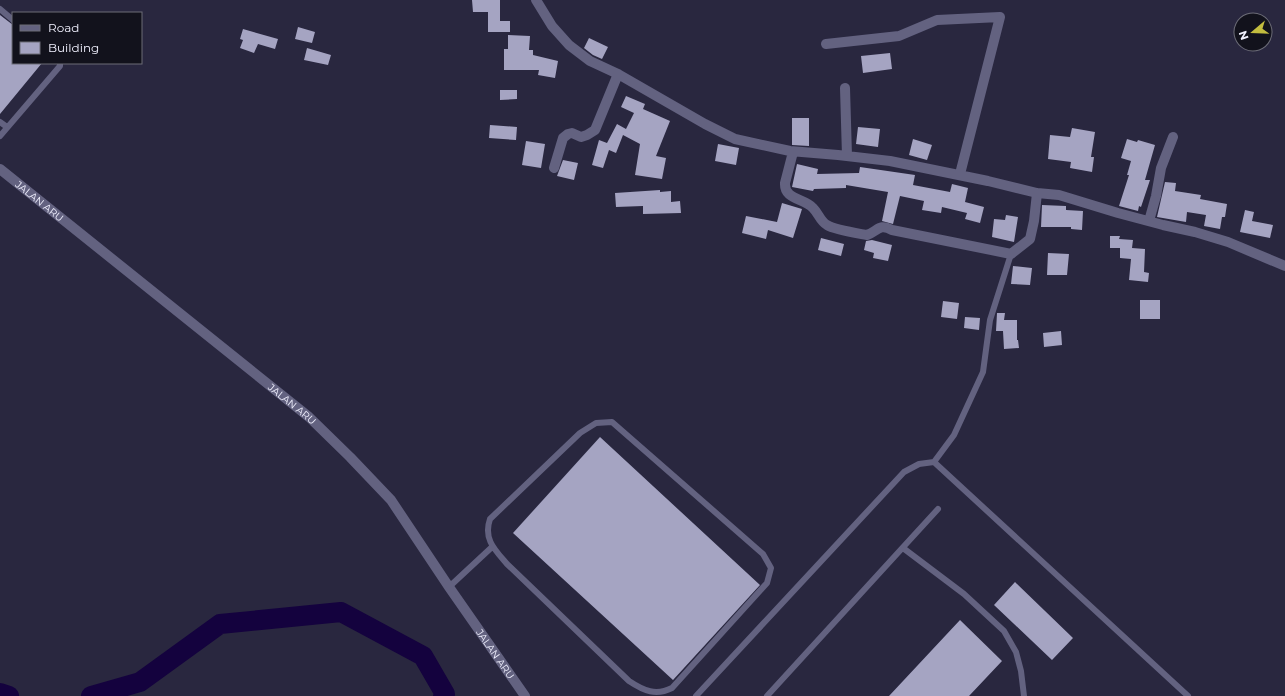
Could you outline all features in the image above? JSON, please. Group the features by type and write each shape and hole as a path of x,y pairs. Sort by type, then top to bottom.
{"street":[{"path":"536,0 552,26 569,45 590,61 618,74 705,124 735,139 793,152 890,161 960,174 1037,193 1059,195 1149,222 1195,232 1228,242 1285,266"},
{"path":"826,44 899,36 937,20 1000,17 960,174"},
{"path":"554,168 563,138 572,133 581,136 587,135 595,130 618,74"},
{"path":"845,88 847,156"},
{"path":"1149,222 1161,168 1174,137"},
{"path":"793,152 785,183 786,191 789,195 806,202 814,209 821,221 828,226 867,235 871,234 880,227 886,226 892,230 1011,254 1030,239 1034,221 1037,193"},
{"name":"JALAN ARU","path":"0,169 309,418 350,457 391,500 449,587 525,696"}],"lane":[{"path":"0,9 12,19"},
{"path":"0,136 60,66 60,64"},
{"path":"0,122 7,127"},
{"path":"696,696 904,472 919,464 934,462 954,435 983,372 990,320 1011,254"},
{"path":"612,422 763,554 771,568 767,583 672,688 666,693 658,695 647,694 629,681 507,564 492,547 487,528 490,519 580,433 596,423 612,422"},
{"path":"934,462 1188,696"},
{"path":"767,696 938,509"},
{"path":"449,587 492,547"},
{"path":"903,548 964,594 1004,631 1016,652 1021,671 1024,696"}],"building":[{"path":"472,0 500,0 500,21 510,21 510,32 488,32 488,12 473,12"},
{"path":"0,15 12,24 12,64 41,64 0,114"},
{"path":"298,27 315,32 312,43 295,39"},
{"path":"243,29 278,39 275,49 258,44 254,53 240,48 243,40 240,39"},
{"path":"508,35 530,36 529,50 533,50 533,55 558,61 555,78 538,75 539,70 504,70 504,49 508,49"},
{"path":"589,38 608,47 602,59 593,55 584,48"},
{"path":"307,48 331,55 328,65 304,60"},
{"path":"890,53 892,69 863,73 861,56"},
{"path":"500,90 517,90 517,99 500,100"},
{"path":"626,96 645,104 643,109 670,121 656,156 666,158 662,179 635,175 640,144 623,135 616,153 609,150 603,168 592,165 599,140 607,143 617,124 626,129 634,113 621,107"},
{"path":"792,118 809,118 809,146 792,145"},
{"path":"490,125 517,127 516,140 489,138"},
{"path":"858,127 880,129 878,147 856,144"},
{"path":"1072,128 1095,132 1091,157 1094,157 1092,172 1070,168 1071,162 1048,159 1050,135 1070,137"},
{"path":"913,139 932,145 927,160 909,155"},
{"path":"1127,139 1137,142 1138,140 1155,145 1145,180 1150,180 1141,207 1139,206 1138,211 1119,206 1129,175 1127,175 1131,161 1121,158"},
{"path":"526,141 545,144 541,168 522,165"},
{"path":"718,144 739,148 736,165 715,161"},
{"path":"563,160 578,163 574,180 557,176"},
{"path":"797,164 818,169 817,174 859,173 860,167 915,175 913,185 950,192 952,184 968,188 965,202 984,207 980,223 965,219 967,213 942,207 941,213 922,210 924,201 900,196 893,224 882,221 888,192 846,185 846,188 814,189 813,191 792,187"},
{"path":"1165,182 1176,183 1175,191 1201,195 1200,199 1227,204 1225,217 1222,217 1220,229 1204,226 1206,215 1187,212 1186,222 1157,217"},
{"path":"660,190 660,192 671,191 671,202 680,201 681,213 643,214 643,206 616,207 615,193"},
{"path":"782,203 802,209 793,238 768,230 766,239 742,233 746,216 777,222"},
{"path":"1042,205 1066,206 1066,210 1083,211 1082,230 1071,229 1071,227 1041,227"},
{"path":"1245,210 1254,212 1252,221 1273,225 1270,238 1240,232"},
{"path":"1006,215 1018,217 1014,242 992,237 994,219 1005,220"},
{"path":"1110,236 1120,236 1119,239 1133,240 1132,248 1145,249 1144,272 1149,273 1148,282 1129,280 1131,259 1120,258 1120,248 1110,248"},
{"path":"821,238 844,244 841,256 818,250"},
{"path":"872,240 892,245 888,261 873,258 874,253 864,250 866,241"},
{"path":"1048,253 1069,254 1067,275 1047,275"},
{"path":"1013,266 1032,268 1030,285 1011,284"},
{"path":"1140,300 1160,300 1160,319 1140,319"},
{"path":"943,301 959,303 957,319 941,317"},
{"path":"997,313 1005,313 1004,320 1017,320 1017,340 1019,348 1004,349 1003,331 996,331"},
{"path":"965,317 980,318 979,330 964,328"},
{"path":"1061,331 1062,345 1044,347 1043,333"},
{"path":"600,437 760,585 673,680 513,533"},
{"path":"1015,582 1073,638 1052,660 994,605"},
{"path":"960,620 1002,661 969,696 889,696"}],"waterway":[{"path":"91,696 140,682 220,624 341,612 423,656 445,694 443,696"},
{"path":"0,693 9,696"}]}
